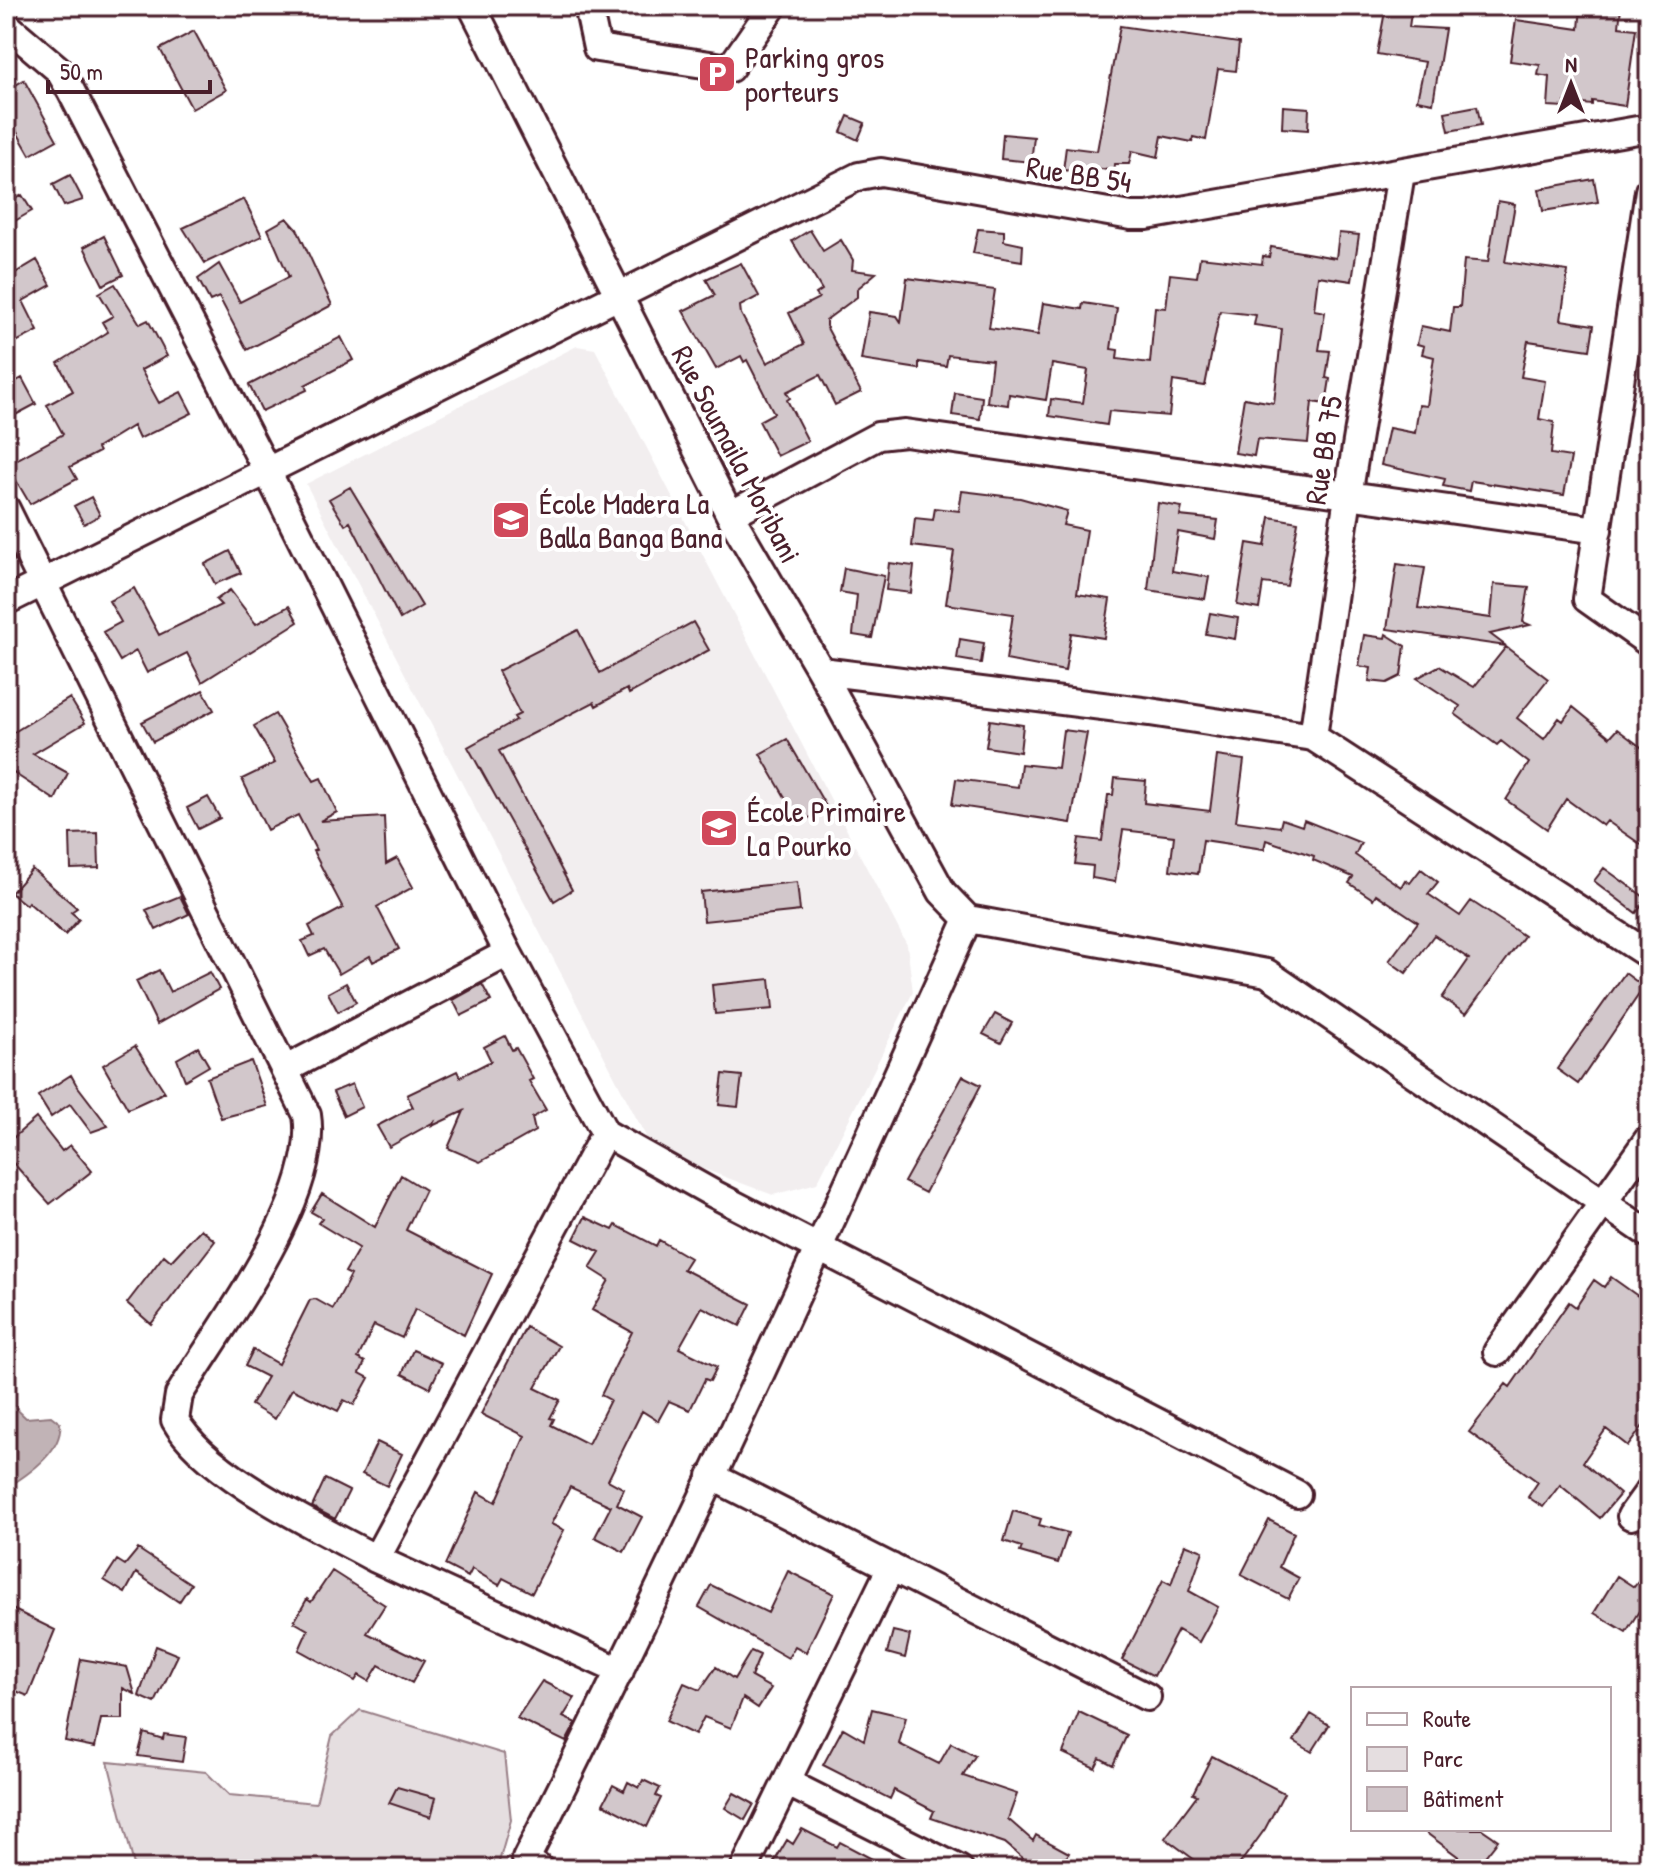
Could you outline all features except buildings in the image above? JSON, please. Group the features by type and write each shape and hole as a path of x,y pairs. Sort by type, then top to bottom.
{"street":[{"name":"Rue Soumaila Moribani","path":"472,6 730,515 821,671 942,892 968,919"},
{"path":"588,6 597,48 730,68 773,6"},
{"path":"6,25 59,70 267,471 508,953 605,1133 1297,1494"},
{"name":"Rue BB 54","path":"6,601 870,172 1131,216 1401,173 1649,128"},
{"name":"Rue BB 75","path":"1313,737 1348,496 1401,173"},
{"path":"1649,191 1587,599 1649,643"},
{"path":"730,515 878,436 905,433 1598,530"},
{"path":"6,509 307,1115 309,1142 304,1166 273,1241 179,1395 175,1420 204,1451 253,1490 376,1559 620,1671"},
{"path":"821,671 1150,712 1313,737 1649,955"},
{"path":"540,1869 526,1859 620,1671 820,1247 968,919 1267,973 1649,1234"},
{"path":"286,1069 508,953"},
{"path":"376,1559 605,1133"},
{"path":"1497,1352 1649,1138"},
{"path":"711,1476 1147,1697"},
{"path":"1631,1516 1649,1491"},
{"path":"744,1869 891,1567"},
{"path":"788,1783 959,1869"}],"shaded area":[{"path":"577,346 595,349 907,945 913,992 817,1183 773,1195 653,1150 306,484"},
{"path":"6,1399 26,1418 51,1416 60,1423 60,1433 42,1462 6,1488"}],"green space":[{"path":"360,1710 504,1754 511,1820 497,1869 135,1869 108,1762 206,1772 229,1795 316,1803 332,1736"}],"place":[{"name":"Parking gros porteurs","path":"717,74"},
{"name":"École Madera La Balla Banga Bana","path":"511,520"},
{"name":"École Primaire La Pourko","path":"719,828"}]}
